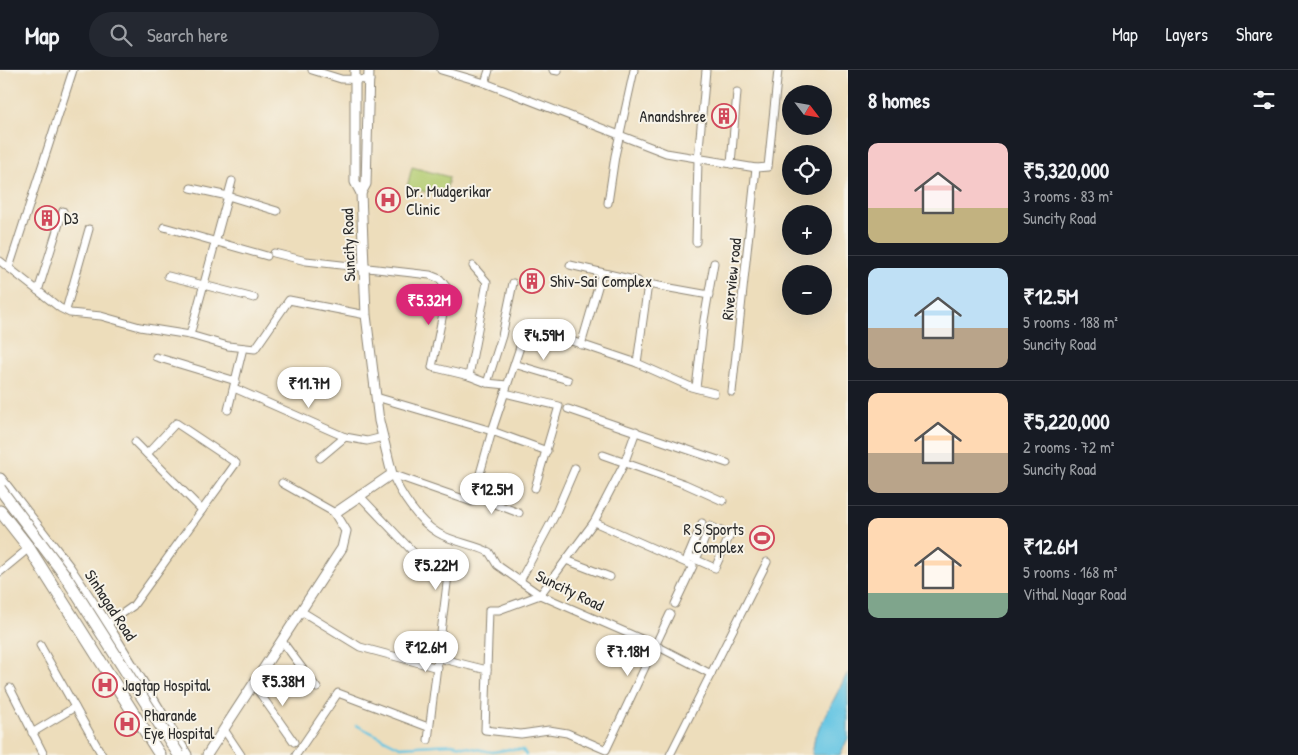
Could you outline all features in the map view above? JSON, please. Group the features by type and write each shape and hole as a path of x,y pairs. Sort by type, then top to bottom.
{"main road":[{"name":"Sinhagad Road","path":"0,479 68,567 106,625 180,753"},
{"path":"0,489 64,574 180,753"},
{"path":"0,498 35,542 180,753"},
{"path":"0,511 29,548 160,755"}],"street":[{"path":"9,268 73,70"},
{"path":"312,70 356,81 370,80"},
{"name":"Suncity Road","path":"355,70 355,182 361,193 366,315 383,438 392,474 397,485 421,519 437,532 490,552 497,565 540,594 655,645 711,674"},
{"name":"Suncity Road","path":"361,193 366,184 369,70"},
{"path":"441,70 485,83 666,153 698,160 756,168 768,168 778,70"},
{"path":"485,83 489,70"},
{"path":"608,203 615,156 622,135 634,70"},
{"path":"696,242 698,160 706,70"},
{"path":"731,164 737,92"},
{"name":"Riverview road","path":"732,392 756,168"},
{"path":"190,335 232,181"},
{"path":"191,188 228,196 277,211"},
{"path":"38,291 63,211"},
{"path":"164,227 215,242 306,261 363,269 430,275 440,279 448,289 432,367 469,376 559,406 536,488"},
{"path":"66,310 89,229"},
{"path":"0,261 66,310 101,316 140,327 190,335 228,346 255,350 289,300 366,315"},
{"path":"696,388 714,263"},
{"path":"570,265 638,281"},
{"path":"469,376 487,282 472,266"},
{"path":"581,345 602,273"},
{"path":"168,276 254,298"},
{"path":"487,383 502,336 513,283"},
{"path":"637,363 648,284 708,295"},
{"path":"335,513 392,474 472,502 492,431 527,326 637,363 696,388 714,393"},
{"path":"228,410 243,348"},
{"path":"156,357 235,385 345,437 367,441 383,438"},
{"path":"514,364 568,380"},
{"path":"376,397 492,431 547,451"},
{"path":"568,409 727,463"},
{"path":"106,625 133,606 236,463 176,423 148,454"},
{"path":"636,431 624,464 594,522 540,594 499,610 489,610 485,730 521,734 550,730 567,733 606,750 670,614"},
{"path":"320,458 345,437"},
{"path":"135,442 202,510"},
{"path":"603,455 685,484 723,501"},
{"path":"520,581 554,517 575,468"},
{"path":"207,755 225,731 342,548 346,535 345,529 335,513 282,483"},
{"path":"359,495 414,553"},
{"path":"474,496 519,513"},
{"path":"594,522 690,560 715,568 730,536 710,526 690,560"},
{"path":"675,604 692,566 690,560 701,525 708,532"},
{"path":"0,572 29,548"},
{"path":"566,560 610,577"},
{"path":"670,755 767,562"},
{"path":"428,740 448,575"},
{"path":"301,611 360,647 438,668"},
{"path":"282,642 317,688"},
{"path":"40,645 102,755"},
{"path":"439,658 486,670"},
{"path":"254,685 294,742"},
{"path":"10,688 44,755"},
{"path":"296,755 338,692 428,728"},
{"path":"32,733 75,707"},
{"path":"225,731 241,755"},
{"path":"166,755 180,753"}],"green space":[{"path":"412,167 449,177 445,197 407,187"}],"water":[{"path":"848,672 848,738 840,755 812,755 815,736"}],"waterway":[{"path":"356,725 400,747 452,744 492,752 511,749 523,750 526,755"}],"place":[{"name":"Anandshree","path":"724,116"},
{"name":"Dr. Mudgerikar Clinic","path":"388,200"},
{"name":"D3","path":"47,218"},
{"name":"Shiv-Sai Complex","path":"532,281"},
{"name":"R S Sports Complex","path":"762,538"},
{"name":"Jagtap Hospital","path":"105,685"},
{"name":"Pharande Eye Hospital","path":"127,724"}]}
